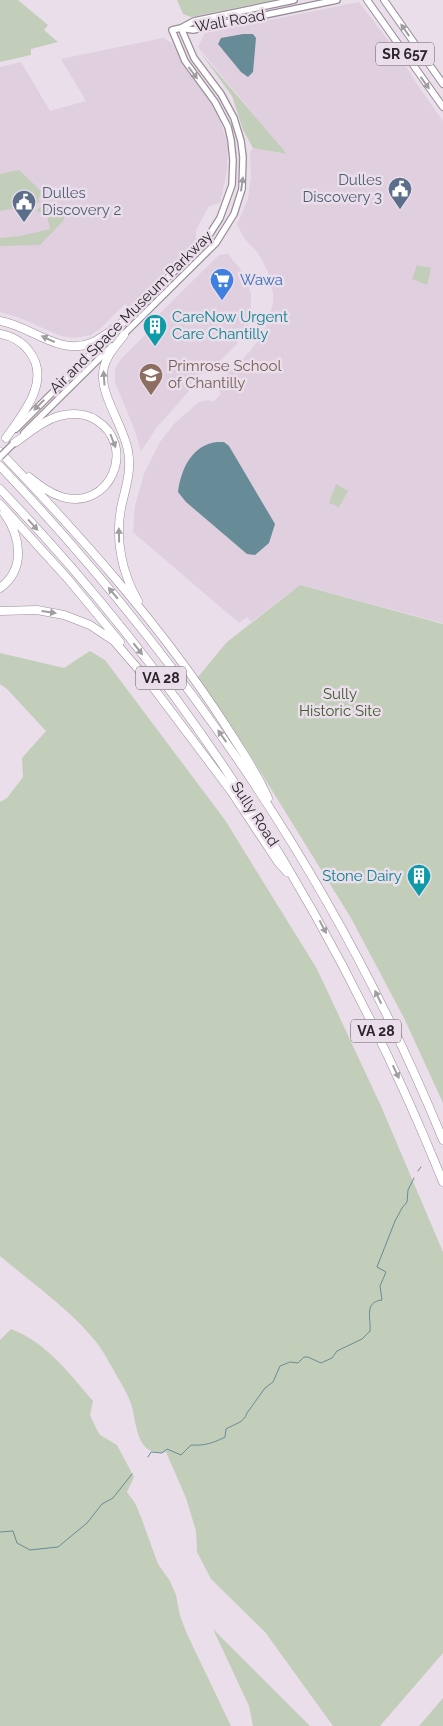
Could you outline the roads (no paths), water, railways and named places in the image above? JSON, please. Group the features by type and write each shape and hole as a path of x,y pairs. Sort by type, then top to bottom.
{"highway":[{"path":"0,321 20,327 57,344 76,346 98,340 123,322"},
{"path":"0,334 12,337 25,346 31,353 37,368 37,384 33,396 19,423 6,438"},
{"path":"124,335 107,360 103,377 106,391 126,441 129,454 129,475 120,517 119,542 123,567 128,582 137,601 154,628"},
{"path":"0,451 36,482 51,492 66,498 82,498 98,492 108,482 115,469 117,452 110,434 101,423 83,415 66,415 48,420 13,444"},
{"path":"0,451 76,534 196,682 262,783 278,820"},
{"name":"Sully Road","path":"0,466 76,549 146,633 208,714 278,820 318,886 366,975 411,1067 443,1140"},
{"name":"Sully Road","path":"0,489 81,578 156,671 216,755 299,884 383,1044 443,1182"},
{"path":"0,504 77,590 129,654 242,805 278,862 299,884"},
{"path":"0,508 14,530 19,556 13,575 0,588"},
{"path":"0,611 30,610 51,612 84,622 114,641 146,678"}],"main road":[{"name":"Wall Road","path":"172,30 181,28 194,20 294,0"},
{"name":"Wall Road","path":"181,28 193,30 337,0"},
{"name":"SR 657","path":"367,0 443,107"},
{"name":"SR 657","path":"384,0 443,84"},
{"name":"Air and Space Museum Parkway","path":"0,457 216,242 234,214 242,189 243,157 241,141 234,118 221,94 194,58 181,28"},
{"name":"Air and Space Museum Parkway","path":"19,423 206,240 224,210 232,185 233,160 225,121 215,102 185,61 172,30"},
{"path":"0,444 6,438"}],"water":[{"path":"253,34 256,38 253,72 248,77 241,72 218,44 221,38"},
{"path":"217,442 224,442 229,446 275,524 269,543 255,555 247,554 186,502 178,492 182,475 189,459 201,448"}],"waterway":[{"path":"418,1171 421,1167"},
{"path":"148,1457 151,1452 162,1453 167,1449 181,1455 191,1445 208,1444 225,1437 226,1429 244,1419 265,1388 273,1382 280,1366 290,1362 298,1363 304,1357 321,1363 332,1358 337,1351 362,1339 370,1331 369,1316 371,1307 376,1301 382,1300 380,1286 386,1272 377,1267 395,1221 407,1202 408,1190 414,1178"},
{"path":"0,1532 13,1531 17,1543 30,1550 58,1547 87,1523 102,1504 113,1498 132,1474"}],"place":[{"name":"Dulles Discovery 3","path":"400,210"},
{"name":"Dulles Discovery 2","path":"24,223"},
{"name":"Wawa","path":"222,301"},
{"name":"CareNow Urgent Care Chantilly","path":"155,347"},
{"name":"Primrose School of Chantilly","path":"151,396"},
{"name":"Stone Dairy","path":"419,897"}],"park label":[{"name":"Sully Historic Site","path":"340,702"}]}
